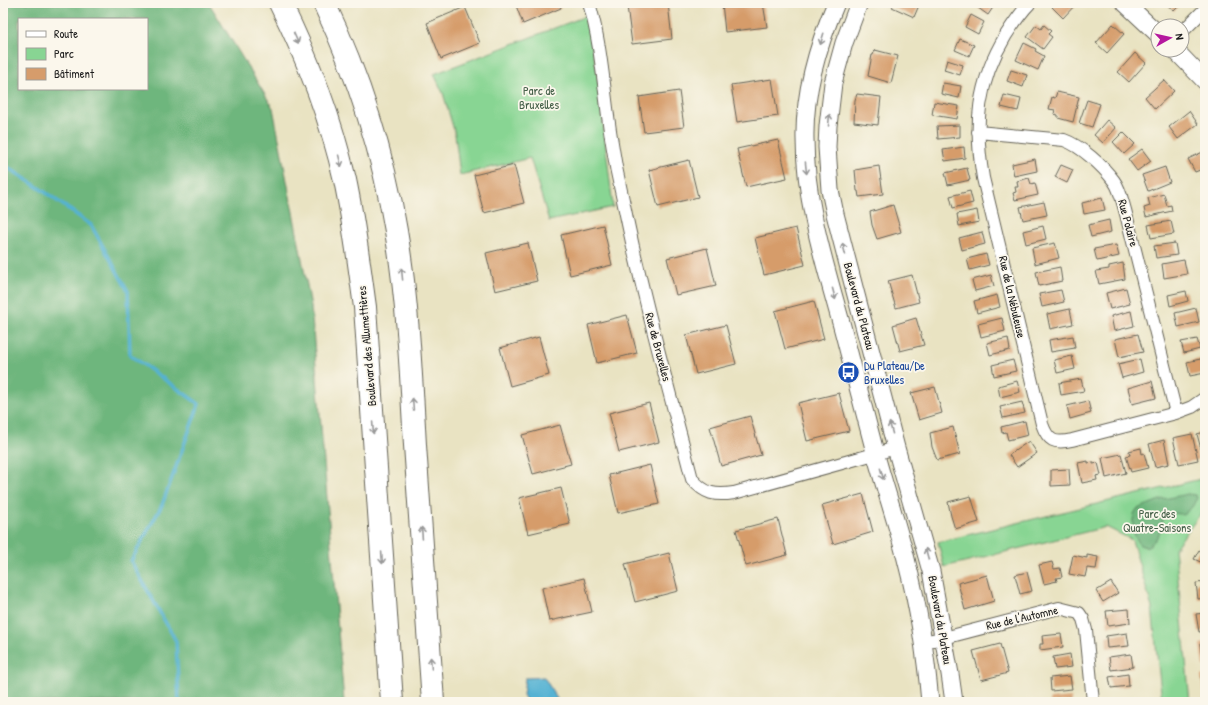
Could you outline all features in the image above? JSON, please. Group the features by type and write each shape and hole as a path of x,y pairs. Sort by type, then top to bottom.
{"highway":[{"name":"Boulevard des Allumettières","path":"280,3 312,75 326,113 345,180 356,242 365,307 392,702"},
{"path":"324,3 343,47 367,112 384,172 396,231 406,317 433,702"}],"main road":[{"name":"Boulevard du Plateau","path":"836,3 825,30 809,93 805,138 806,164 811,202 816,228 876,453 907,561 914,592 930,702"},
{"name":"Boulevard du Plateau","path":"859,3 844,43 834,83 828,126 828,169 835,214 896,448 931,571 944,638 954,702"},
{"path":"1125,3 1150,26"},
{"path":"1183,58 1205,81"}],"street":[{"name":"Rue de Bruxelles","path":"588,3 594,24 611,138 623,201 641,283 692,479 700,488 710,493 721,495 734,493 896,448"},
{"name":"Rue de la Nébuleuse","path":"1030,3 1010,29 990,66 983,90 978,117 978,132 980,160 1045,434 1051,440 1062,443 1176,413 1192,407 1205,398"},
{"path":"1190,24 1205,9"},
{"name":"Rue Polaire","path":"978,132 1064,140 1074,144 1084,151 1114,181 1125,210 1176,413"},
{"name":"Rue de l'Automne","path":"922,642 944,638 1059,608 1079,612 1086,630 1093,702"}],"green space":[{"path":"3,3 209,3 273,108 311,306 344,702 4,702"},
{"name":"Parc de Bruxelles","path":"586,16 597,72 613,207 549,221 530,158 460,175 455,134 443,93 434,74"},
{"name":"Parc des Quatre-Saisons","path":"1205,478 1205,508 1175,548 1190,702 1162,702 1152,608 1132,540 1106,527 944,567 938,542"},
{"path":"1187,494 1196,495 1197,498 1192,507 1183,515 1170,514 1163,519 1156,539 1146,547 1140,545 1133,529 1134,514 1137,509 1160,500"}],"water":[{"path":"544,677 559,702 527,702 523,695 525,678"}],"building":[{"path":"515,3 559,3 561,8 523,24"},
{"path":"646,3 668,3 672,39 632,44 627,6"},
{"path":"722,3 763,3 767,27 725,32"},
{"path":"894,3 920,3 914,17 892,7"},
{"path":"975,3 996,3 988,15 974,5"},
{"path":"1056,3 1077,3 1063,18 1052,7"},
{"path":"1165,3 1182,3 1174,11"},
{"path":"465,7 480,43 441,59 427,23"},
{"path":"971,15 984,22 978,34 965,27"},
{"path":"1113,24 1124,34 1107,53 1096,43"},
{"path":"1036,25 1041,29 1044,25 1051,31 1048,34 1052,37 1043,49 1027,37"},
{"path":"960,39 974,45 969,56 955,50"},
{"path":"1024,43 1036,49 1035,51 1044,56 1038,70 1016,60"},
{"path":"875,50 898,56 891,83 868,76 872,55"},
{"path":"1135,53 1146,63 1129,82 1118,72"},
{"path":"947,60 963,65 960,75 944,70"},
{"path":"1011,70 1027,75 1023,87 1007,81"},
{"path":"772,79 778,116 737,122 731,85"},
{"path":"1164,80 1174,91 1155,109 1145,97"},
{"path":"943,83 961,86 959,98 941,94"},
{"path":"679,91 684,127 644,132 639,97"},
{"path":"1057,92 1079,97 1073,122 1058,118 1058,115 1054,114 1055,110 1049,109 1052,97 1055,98"},
{"path":"857,94 881,97 878,125 854,122 855,100"},
{"path":"1004,95 1021,99 1018,111 1001,107"},
{"path":"1087,100 1100,104 1092,127 1079,123"},
{"path":"934,102 959,106 957,119 932,115"},
{"path":"1189,111 1198,124 1178,139 1169,127"},
{"path":"1107,120 1116,128 1103,143 1094,135"},
{"path":"960,125 960,137 938,139 937,126"},
{"path":"1123,132 1135,144 1124,154 1113,142"},
{"path":"778,140 787,178 746,187 737,149"},
{"path":"964,147 965,158 945,161 943,150"},
{"path":"1142,149 1151,161 1137,171 1128,159"},
{"path":"1205,151 1205,168 1195,172 1188,159"},
{"path":"1035,159 1037,171 1014,176 1012,164"},
{"path":"689,160 698,197 658,207 649,170"},
{"path":"514,165 524,203 484,213 474,175"},
{"path":"1061,165 1073,170 1067,183 1055,177"},
{"path":"879,166 883,194 859,197 855,170"},
{"path":"1165,167 1170,182 1148,191 1142,175"},
{"path":"967,168 970,180 948,185 945,173"},
{"path":"1029,178 1031,184 1035,183 1038,195 1015,200 1013,193 1016,192 1015,187 1018,187 1017,181"},
{"path":"970,191 973,203 953,208 950,196"},
{"path":"1164,194 1167,206 1171,205 1172,211 1146,217 1144,208 1150,206 1148,198"},
{"path":"1102,198 1105,210 1084,214 1082,203"},
{"path":"1044,202 1047,215 1023,220 1020,207"},
{"path":"893,205 901,232 877,239 872,225 870,212"},
{"path":"977,210 979,222 959,226 957,214"},
{"path":"1109,220 1111,232 1091,237 1088,225"},
{"path":"1171,221 1174,234 1151,238 1148,225"},
{"path":"603,225 612,265 570,275 561,235"},
{"path":"1043,226 1046,239 1026,244 1023,231"},
{"path":"796,228 805,265 764,275 755,238"},
{"path":"982,232 985,244 962,250 959,238"},
{"path":"528,243 537,281 495,291 486,253"},
{"path":"1055,243 1059,258 1035,264 1032,248"},
{"path":"1175,243 1177,255 1156,258 1154,246"},
{"path":"1116,245 1119,256 1097,261 1094,249"},
{"path":"707,248 716,286 676,295 667,258"},
{"path":"986,254 989,265 970,270 967,259"},
{"path":"1184,260 1187,274 1164,278 1162,264"},
{"path":"1123,263 1125,279 1099,284 1096,271 1109,269 1109,266"},
{"path":"1060,267 1062,281 1039,286 1036,272"},
{"path":"912,275 919,302 896,308 888,281"},
{"path":"991,275 994,286 975,291 972,280"},
{"path":"1126,288 1130,304 1110,309 1106,293"},
{"path":"1061,290 1064,302 1042,307 1039,294"},
{"path":"1186,291 1188,301 1170,306 1168,295"},
{"path":"997,295 1000,307 977,313 974,301"},
{"path":"814,301 824,339 785,349 775,311"},
{"path":"1196,308 1199,322 1178,327 1175,313"},
{"path":"1070,309 1073,324 1050,329 1047,314"},
{"path":"1131,311 1134,326 1114,331 1111,316"},
{"path":"627,315 637,353 597,363 588,325"},
{"path":"916,318 924,345 900,351 893,325"},
{"path":"1002,318 1005,331 981,337 978,324"},
{"path":"726,325 736,364 696,374 686,335"},
{"path":"1138,334 1143,352 1119,357 1115,339"},
{"path":"1073,336 1075,348 1051,352 1049,340"},
{"path":"539,337 549,375 510,386 500,348"},
{"path":"1008,338 1010,350 990,355 987,343"},
{"path":"1197,339 1200,349 1184,353 1181,342"},
{"path":"1072,356 1075,369 1057,373 1054,360"},
{"path":"1205,358 1205,373 1190,376 1187,362"},
{"path":"1140,359 1143,372 1122,378 1118,364"},
{"path":"1013,360 1016,371 994,376 992,365"},
{"path":"1081,379 1084,391 1061,395 1059,383"},
{"path":"1017,381 1020,392 1000,397 998,386"},
{"path":"1152,381 1156,398 1132,404 1128,388"},
{"path":"935,387 942,413 919,420 911,393"},
{"path":"839,393 849,431 807,441 798,403"},
{"path":"1088,401 1091,413 1070,419 1067,406"},
{"path":"1022,402 1025,413 1003,418 1000,407"},
{"path":"649,403 659,442 619,452 609,413"},
{"path":"750,416 761,455 721,466 710,427"},
{"path":"1025,421 1028,435 1008,440 1006,432 1002,433 1001,427"},
{"path":"560,425 571,464 533,474 522,435"},
{"path":"953,427 960,454 937,460 932,447 930,433"},
{"path":"1205,432 1205,452 1202,453 1197,434"},
{"path":"1192,434 1198,460 1179,464 1173,438"},
{"path":"1164,440 1169,464 1155,467 1149,444"},
{"path":"1029,441 1037,453 1017,467 1009,455"},
{"path":"1141,448 1148,468 1131,472 1126,456 1130,455 1129,451"},
{"path":"1121,454 1126,473 1106,478 1102,458"},
{"path":"1088,461 1088,463 1093,462 1093,464 1098,463 1101,475 1096,476 1097,480 1082,483 1078,463"},
{"path":"650,465 659,504 618,513 609,475"},
{"path":"1069,469 1070,485 1051,486 1051,470"},
{"path":"561,488 570,524 528,534 519,498"},
{"path":"863,494 873,532 833,544 822,505"},
{"path":"971,496 979,522 955,529 948,502"},
{"path":"778,519 787,555 746,566 736,530"},
{"path":"1205,547 1205,564 1194,559 1199,550 1202,552"},
{"path":"669,553 678,591 635,602 625,564"},
{"path":"1073,555 1087,558 1087,555 1098,557 1096,569 1087,568 1085,577 1069,574"},
{"path":"1052,562 1054,569 1060,568 1062,577 1056,578 1057,581 1044,584 1039,565"},
{"path":"1027,572 1032,591 1020,594 1015,575"},
{"path":"987,575 994,601 965,610 958,583"},
{"path":"584,578 592,612 549,621 542,588"},
{"path":"1111,582 1118,593 1103,602 1096,591"},
{"path":"1205,582 1205,598 1198,599 1196,583"},
{"path":"1129,609 1130,623 1108,626 1106,611"},
{"path":"1205,613 1205,631 1199,632 1196,614"},
{"path":"1127,633 1129,646 1107,648 1106,636"},
{"path":"1061,634 1063,647 1040,650 1040,644 1043,644 1042,636"},
{"path":"1205,643 1205,666 1203,666 1200,644"},
{"path":"1000,644 1008,673 981,680 973,651"},
{"path":"1070,654 1072,667 1055,669 1053,657"},
{"path":"1131,654 1133,667 1111,670 1109,657"},
{"path":"1128,674 1129,686 1111,688 1109,677"},
{"path":"1205,675 1205,700 1204,700 1201,676"},
{"path":"1070,676 1072,689 1051,691 1050,678"},
{"path":"1071,697 1072,702 1050,702 1050,699"},
{"path":"1133,699 1133,702 1118,702 1118,701"}],"waterway":[{"path":"3,164 91,225 128,291 130,355 199,404 162,505 131,561 176,641 179,702"}],"place":[{"name":"Du Plateau/De Bruxelles","path":"849,373"}]}
